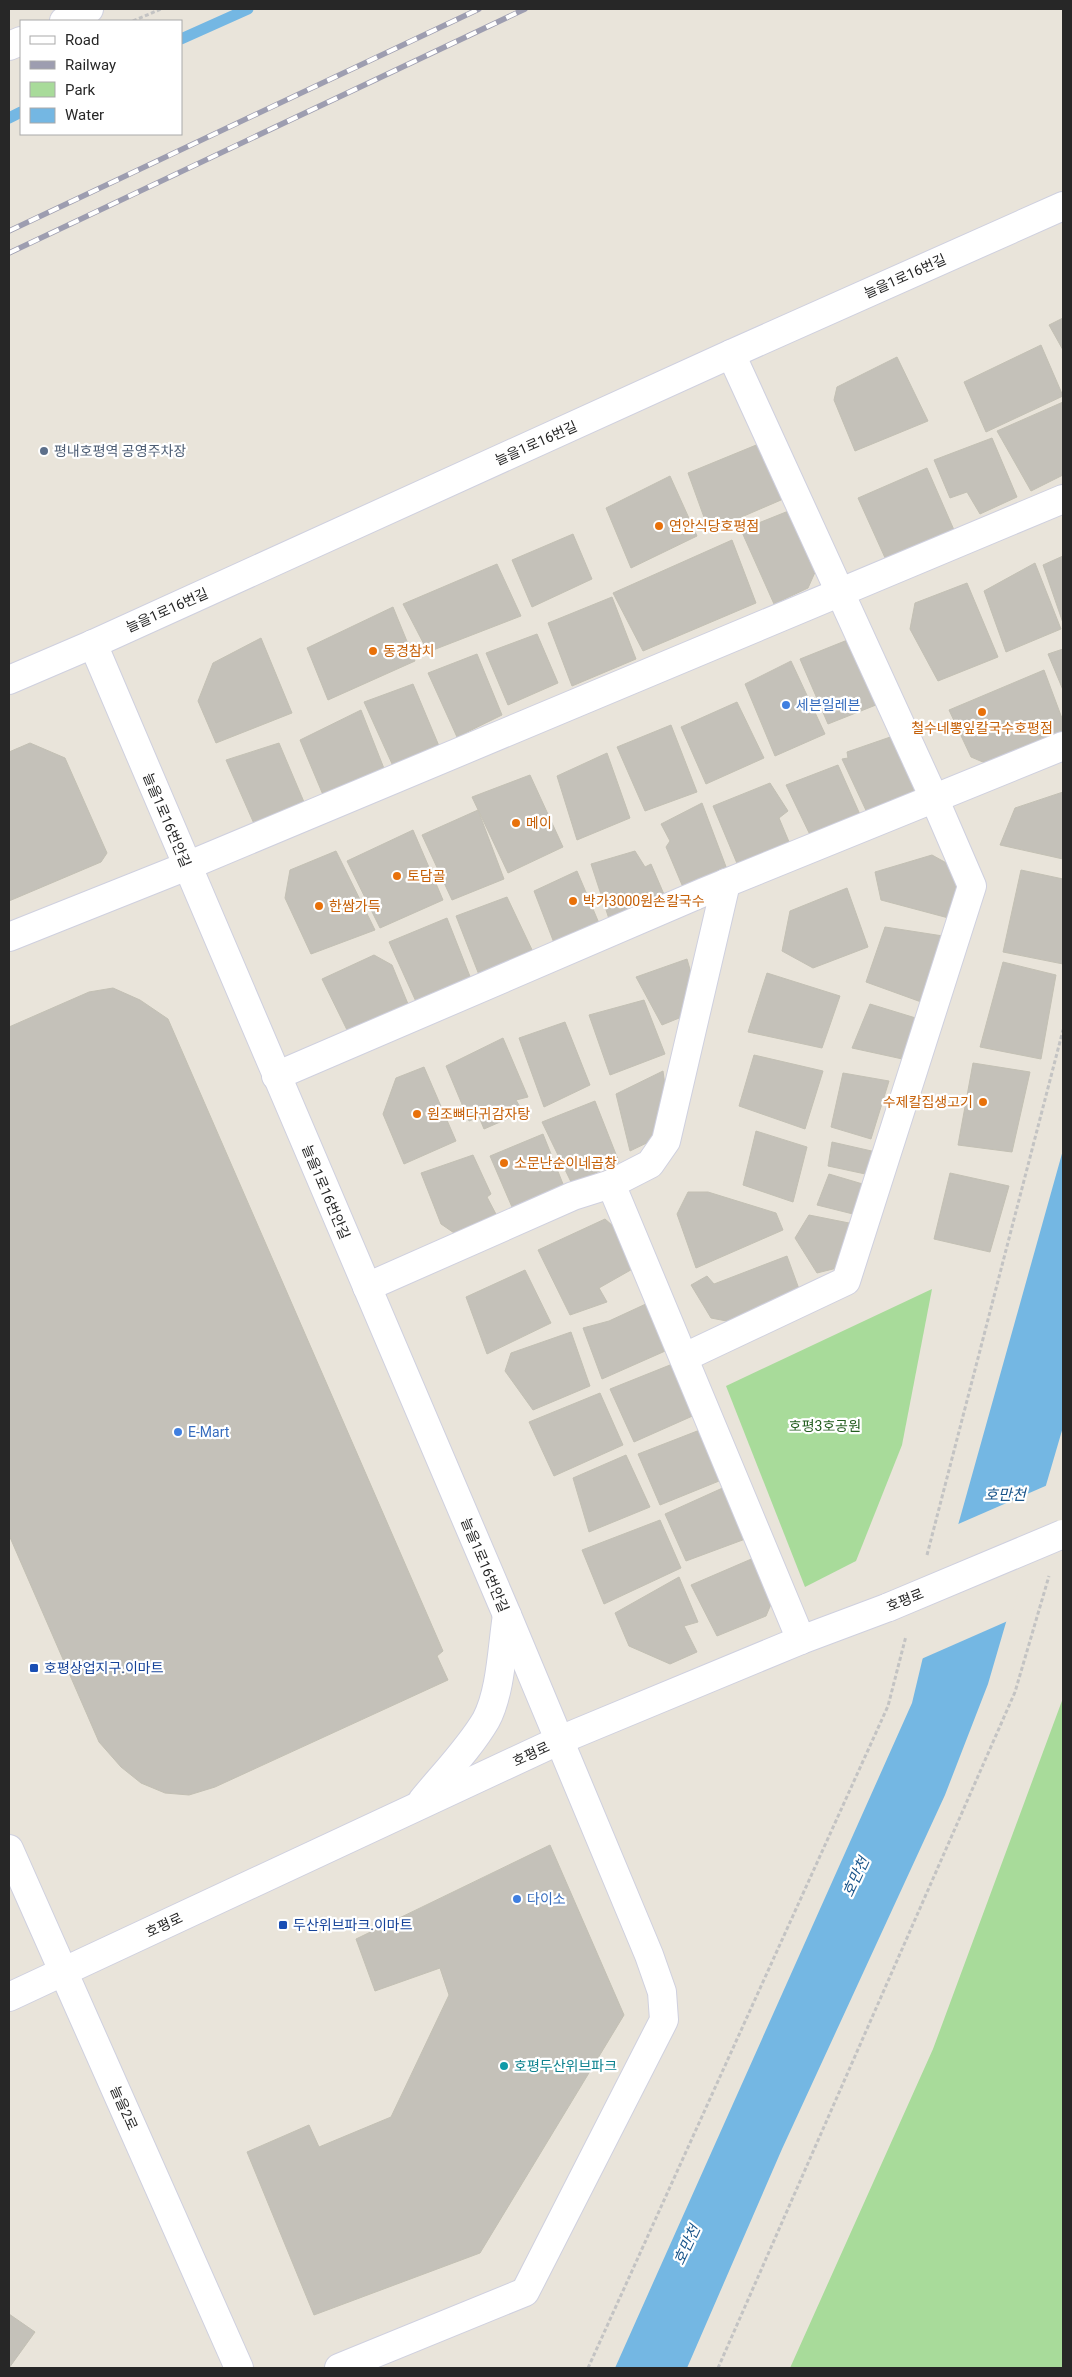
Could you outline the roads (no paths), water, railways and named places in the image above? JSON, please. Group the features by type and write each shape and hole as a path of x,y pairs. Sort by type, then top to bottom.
{"street":[{"path":"66,20 89,9"},
{"name":"늘을1로16번길","path":"9,680 1063,206"},
{"path":"685,1357 846,1281 972,886 842,594 731,354"},
{"path":"9,937 187,866 842,594 1063,499"},
{"name":"늘을1로16번안길","path":"92,644 560,1740 649,1954 662,1992 664,2020 525,2292 339,2368"},
{"path":"276,1076 726,883 1063,746"},
{"path":"367,1287 573,1196 611,1184 650,1164 666,1141 726,883"},
{"path":"611,1184 685,1357 801,1640"},
{"name":"호평로","path":"9,1997 560,1740 801,1640 889,1607 1063,1534"},
{"path":"417,1807 486,1719 495,1696 507,1615"},
{"name":"늘을2로","path":"9,1848 239,2368"}],"water":[{"name":"호만천","path":"1063,1150 1063,1427 988,1684 945,1795 782,2149 687,2368 615,2368 912,1703 934,1611"}],"waterway":[{"path":"182,39 248,9"},
{"path":"9,118 20,112"}],"railway":[{"path":"9,231 479,9"},
{"path":"9,253 525,9"}],"place":[{"name":"평내호평역 공영주차장","path":"44,451"},
{"name":"연안식당호평점","path":"659,526"},
{"name":"동경참치","path":"373,651"},
{"name":"세븐일레븐","path":"786,705"},
{"name":"철수네뽕잎칼국수호평점","path":"982,712"},
{"name":"메이","path":"516,823"},
{"name":"토담골","path":"397,876"},
{"name":"박가3000원손칼국수","path":"573,901"},
{"name":"한쌈가득","path":"319,906"},
{"name":"수제칼집생고기","path":"983,1102"},
{"name":"원조뼈다귀감자탕","path":"417,1114"},
{"name":"소문난순이네곱창","path":"504,1163"},
{"name":"E-Mart","path":"178,1432"},
{"name":"호평상업지구.이마트","path":"34,1668"},
{"name":"다이소","path":"517,1899"},
{"name":"두산위브파크.이마트","path":"283,1925"},
{"name":"호평두산위브파크","path":"504,2066"}],"park label":[{"name":"호평3호공원","path":"825,1426"}]}
